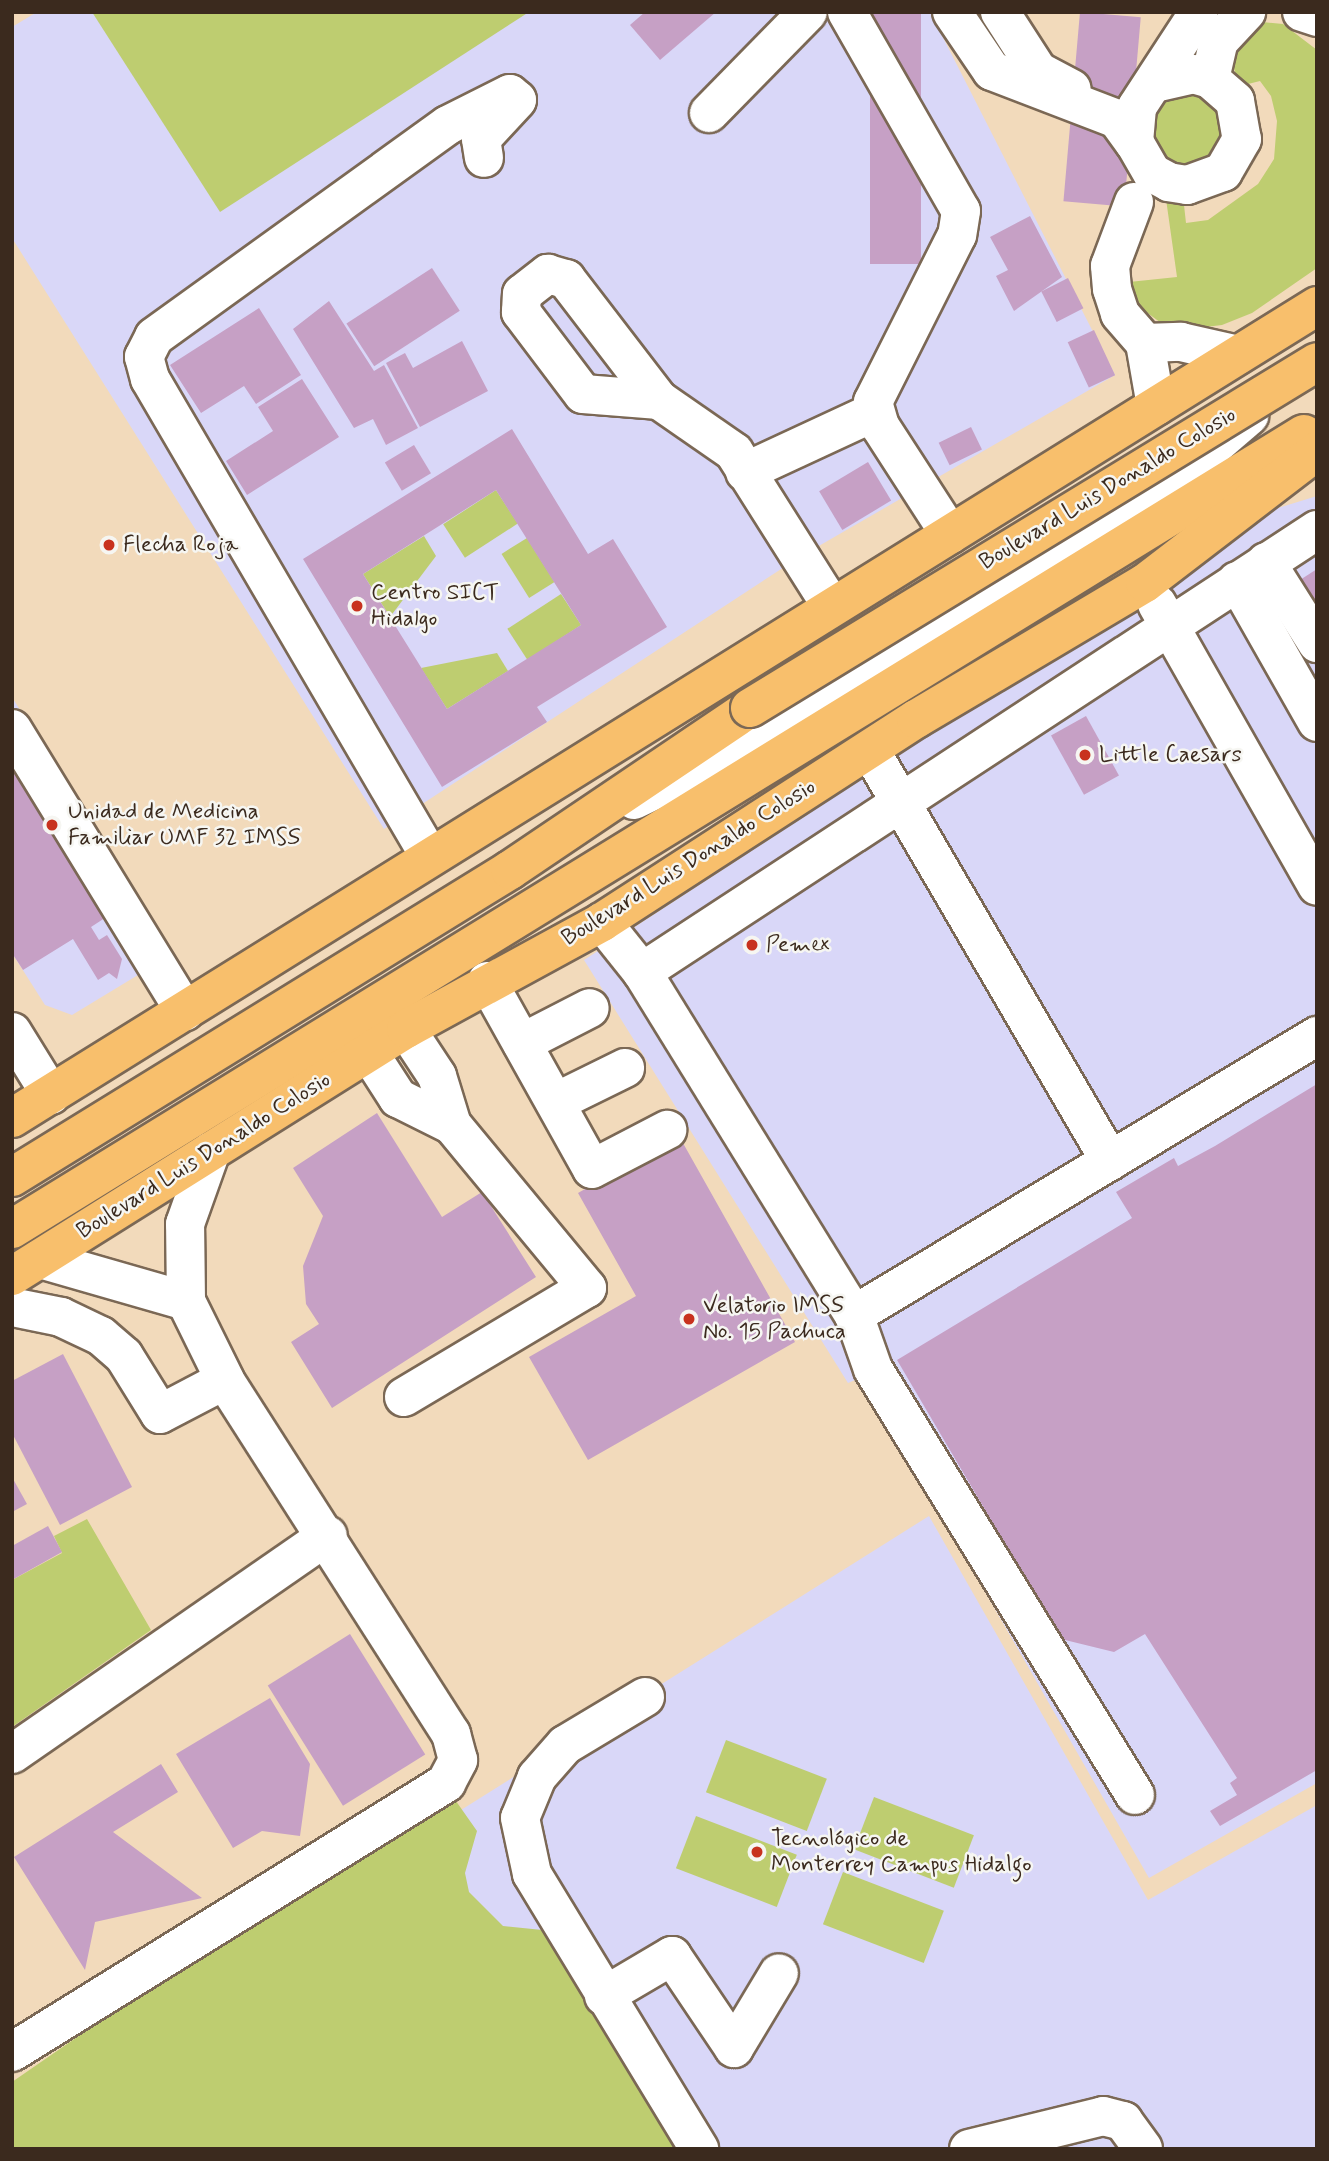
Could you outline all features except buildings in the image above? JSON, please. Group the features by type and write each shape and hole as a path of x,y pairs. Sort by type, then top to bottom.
{"main road":[{"name":"Boulevard Luis Donaldo Colosio","path":"12,1118 522,798 1317,306"},
{"name":"Boulevard Luis Donaldo Colosio","path":"12,1177 510,870 750,708 1317,359"},
{"name":"Boulevard Luis Donaldo Colosio","path":"12,1229 530,905 1239,479 1317,425"},
{"name":"Boulevard Luis Donaldo Colosio","path":"26,1268 406,1029 487,982 602,922 870,750 1144,583 1255,504 1317,451"},
{"path":"1255,504 1317,483"},
{"path":"643,896 777,756"},
{"path":"522,798 670,763"}],"street":[{"path":"709,113 808,12"},
{"path":"847,12 961,211 957,235 877,391 874,412 950,534"},
{"path":"952,12 992,71 1117,118 1137,150 1160,177 1188,185"},
{"path":"1000,12 1019,47 1052,82 1121,102 1153,87 1193,74 1210,79 1235,101 1242,139 1223,172 1188,185 1157,189 1134,202"},
{"path":"1156,406 1145,344 1120,314 1110,266 1134,202 1137,150 1132,124 1153,87 1167,53 1199,12"},
{"path":"1210,79 1219,41 1246,12"},
{"path":"1302,12 1317,18"},
{"path":"430,857 150,379 144,357 154,337 448,125 510,94 517,100 481,139 484,158"},
{"path":"1145,344 1181,342 1238,355"},
{"path":"563,835 723,757 1178,477 1317,359"},
{"path":"659,400 721,440 745,472 832,607"},
{"path":"745,472 874,412"},
{"path":"642,972 1317,530"},
{"path":"1252,572 1317,643"},
{"path":"1252,572 1317,722"},
{"path":"1144,583 1317,886"},
{"path":"12,729 185,1010"},
{"path":"870,750 904,800 1110,1161"},
{"path":"602,922 642,972 854,1315 873,1369 1135,1795"},
{"path":"487,982 592,1170 667,1130"},
{"path":"522,1043 590,1008"},
{"path":"404,1397 587,1288 452,1125 437,1076 406,1029"},
{"path":"12,1032 51,1095"},
{"path":"854,1315 1317,1036"},
{"path":"369,1052 398,1098 452,1125"},
{"path":"556,1102 625,1068"},
{"path":"12,2053 446,1783 457,1760 451,1734 328,1535 225,1380 186,1301 185,1224 211,1151"},
{"path":"26,1268 186,1301"},
{"path":"12,1307 61,1317 101,1336 124,1356 160,1415 225,1380"},
{"path":"12,1754 328,1535"},
{"path":"645,1697 565,1745 537,1777 520,1818 532,1874 699,2149"},
{"path":"604,1996 672,1956 734,2048 779,1973"},
{"path":"969,2149 1103,2116 1123,2120 1143,2149"}],"shaded area":[{"name":"Centro SICT Hidalgo","path":"37,12 930,12 1115,375 798,558 384,829 12,238 12,27"},
{"path":"1317,496 1317,1783 1149,1878 862,1377 848,1383 584,960 1278,508"},
{"name":"Unidad de Medicina Familiar UMF 32 IMSS","path":"12,697 171,955 72,1015 45,1005 12,953"},
{"name":"Tecnológico de Monterrey Campus Hidalgo","path":"929,1516 1148,1900 1317,1805 1317,2149 12,2149 12,2092"}],"green space":[{"path":"92,12 529,12 220,212"},
{"path":"1262,22 1283,24 1317,50 1317,268 1252,313 1222,325 1172,331 1138,306 1129,282 1177,277 1166,199 1183,196 1186,223 1208,220 1258,184 1274,159 1277,121 1271,96 1260,81 1240,86 1232,63 1231,46"},
{"path":"1204,92 1229,122 1204,168 1166,163 1151,142 1151,117 1166,96"},
{"path":"496,490 518,524 465,558 443,524"},
{"path":"424,536 436,556 390,617 363,574"},
{"path":"527,538 555,582 529,598 502,554"},
{"path":"561,594 581,625 527,660 507,629"},
{"path":"497,653 508,671 447,709 421,668"},
{"path":"87,1519 151,1630 12,1727 12,1580 62,1553 54,1536"},
{"path":"726,1740 827,1779 807,1831 706,1792"},
{"path":"444,1784 477,1831 465,1873 469,1892 503,1926 552,1931 681,2149 12,2149 12,2082"},
{"path":"874,1797 974,1835 954,1888 854,1849"},
{"path":"696,1816 797,1855 777,1907 676,1868"},
{"path":"843,1872 944,1911 924,1963 823,1924"}],"place":[{"name":"Flecha Roja","path":"109,545"},
{"name":"Centro SICT Hidalgo","path":"357,606"},
{"name":"Little Caesars","path":"1085,755"},
{"name":"Unidad de Medicina Familiar UMF 32 IMSS","path":"52,825"},
{"name":"Pemex","path":"752,945"},
{"name":"Velatorio IMSS No. 15 Pachuca","path":"689,1319"},
{"name":"Tecnológico de Monterrey Campus Hidalgo","path":"757,1852"}]}
